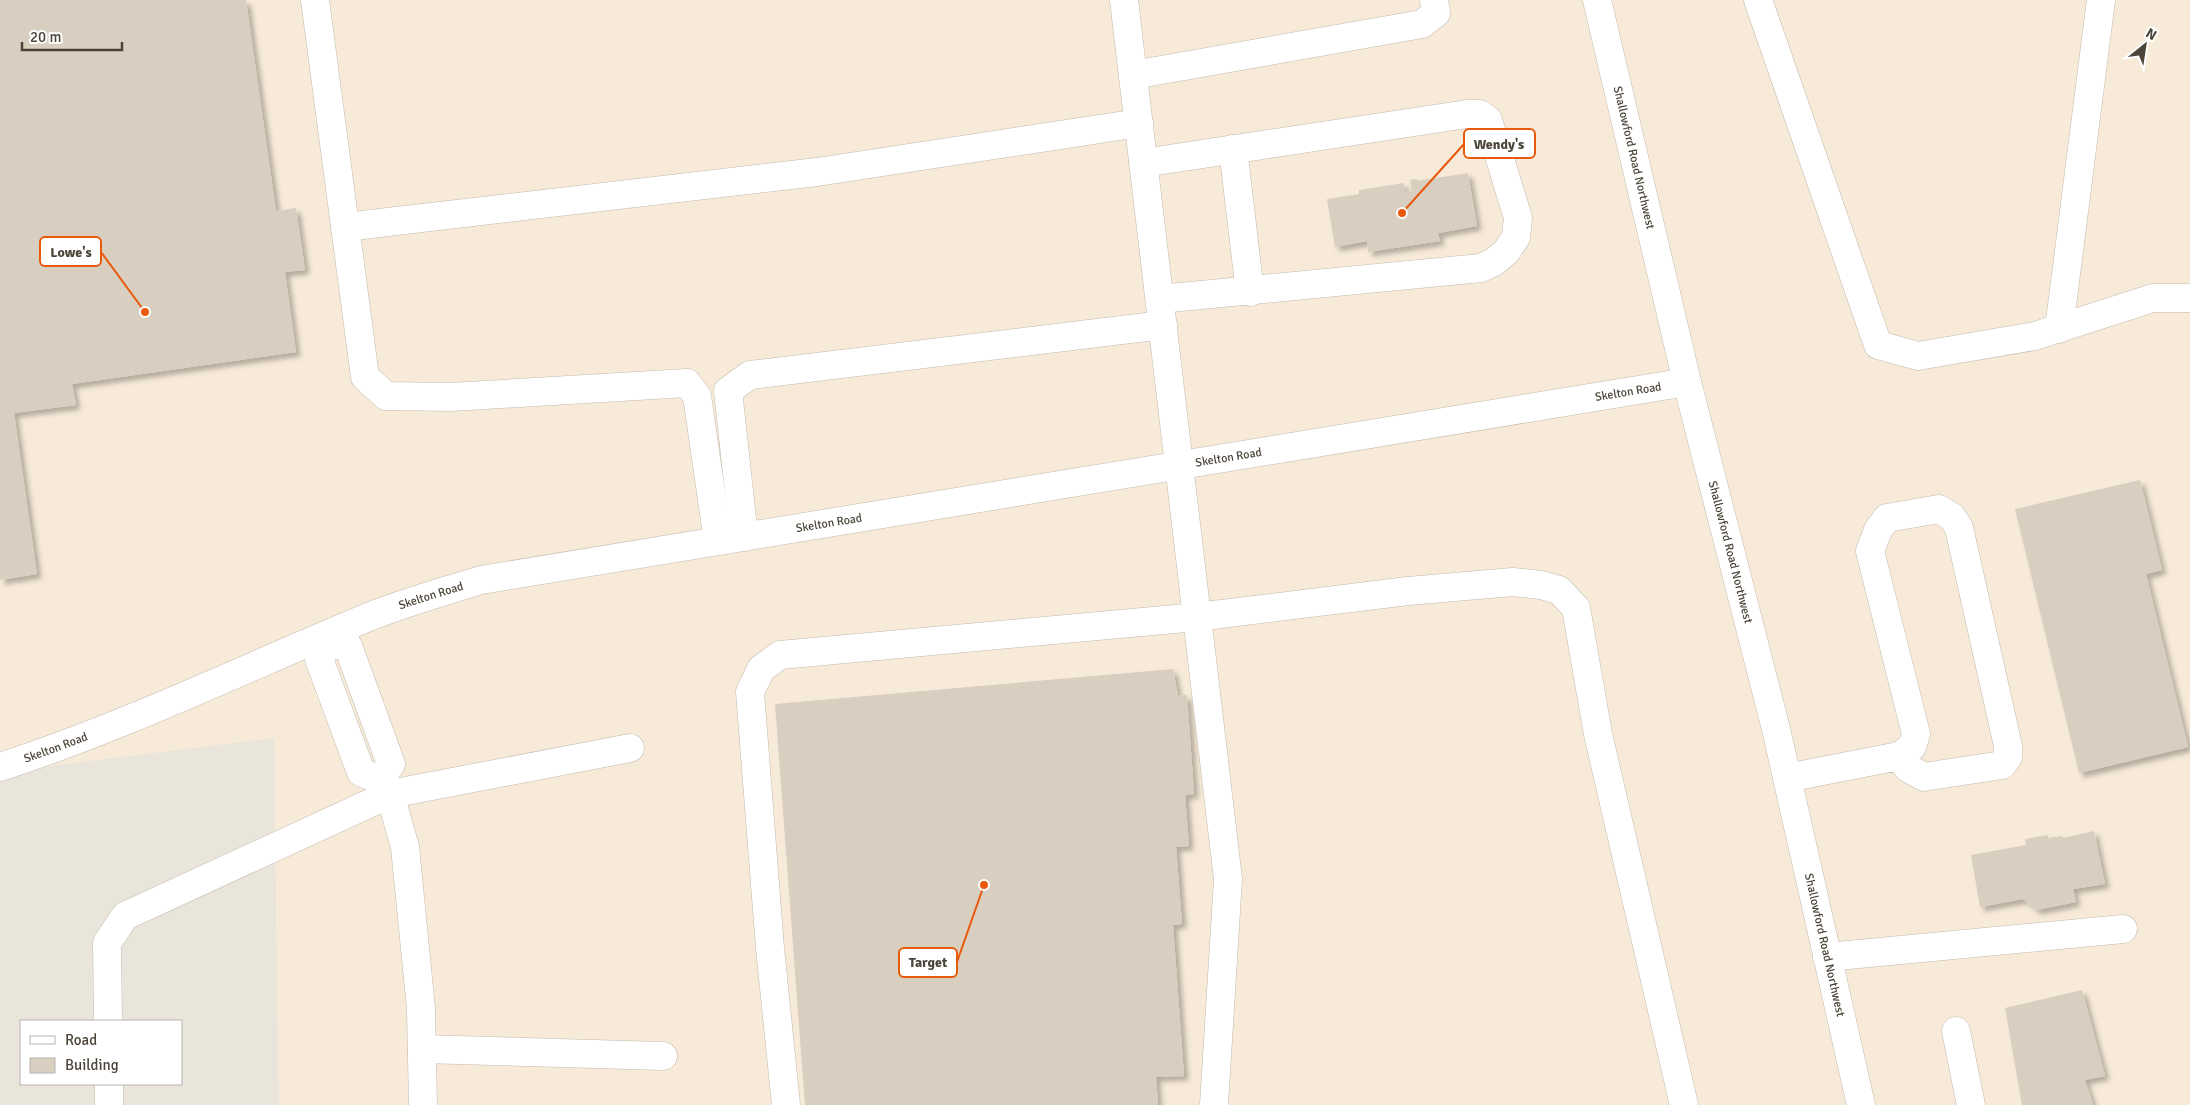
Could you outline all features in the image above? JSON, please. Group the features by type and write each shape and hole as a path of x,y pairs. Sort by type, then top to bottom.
{"street":[{"path":"315,0 365,377 386,396 451,397 687,383 1162,312 1250,292 1481,268 1494,262 1506,252 1516,237 1518,218 1488,120 1480,114 1467,114 1144,163"},
{"path":"1124,0 1228,879 1214,1105"},
{"path":"1133,75 1422,24 1436,13 1434,0"},
{"name":"Shallowford Road Northwest","path":"1597,0 1687,382 1787,778 1861,1105"},
{"path":"1758,0 1878,345 1918,356 2035,336 2153,298 2190,298"},
{"path":"2059,329 2101,0"},
{"path":"345,227 817,172 1139,124"},
{"path":"1233,149 1250,292"},
{"path":"731,539 728,391 750,374"},
{"name":"Skelton Road","path":"0,768 58,748 326,640 360,620 481,580 1687,382"},
{"path":"687,383 697,396 731,539"},
{"path":"1787,778 1899,756 1912,747 1916,734 1870,551 1878,530 1887,518 1940,509 1952,517 1959,528 2008,746 2008,757 2002,765 1924,777 1908,768 1899,756"},
{"path":"786,1105 750,692 762,668 780,655 1197,617 1408,591 1513,582 1541,585 1559,590 1576,608 1598,734 1684,1105"},
{"path":"385,787 361,772 319,659 326,640 348,646 391,764 385,787 405,847 421,1009 423,1105"},
{"path":"339,715 371,705"},
{"path":"108,1020 107,943 125,916 385,787 630,748"},
{"path":"1828,957 2123,929"},
{"path":"1956,1030 1971,1105"},
{"path":"422,1049 662,1056"},
{"path":"109,1085 109,1105"}],"shaded area":[{"path":"0,0 2190,0 2190,1105 279,1105 274,738 0,772"},
{"path":"274,737 279,1105 0,1105 0,772"}],"building":[{"path":"0,0 246,0 276,211 296,208 305,270 285,272 296,352 72,384 76,405 14,413 37,574 0,580"},
{"path":"1468,173 1477,226 1438,233 1440,241 1368,252 1367,241 1335,247 1327,199 1359,194 1359,190 1404,183 1405,192 1412,191 1410,180 1417,179 1417,181"},
{"path":"2140,480 2162,570 2146,574 2188,747 2079,773 2015,509"},
{"path":"1173,669 1178,696 1187,695 1194,794 1185,795 1189,846 1176,847 1182,924 1173,925 1184,1076 1156,1077 1158,1105 805,1105 775,704"},
{"path":"2094,831 2105,884 2073,889 2076,902 2037,910 2023,899 1980,907 1971,855 2026,845 2025,839 2048,835 2048,838 2062,836 2063,838"},
{"path":"2082,990 2105,1076 2085,1080 2093,1105 2022,1105 2005,1008"}],"place":[{"name":"Wendy's","path":"1402,213"},
{"name":"Lowe's","path":"145,312"},
{"name":"Target","path":"984,885"}]}
